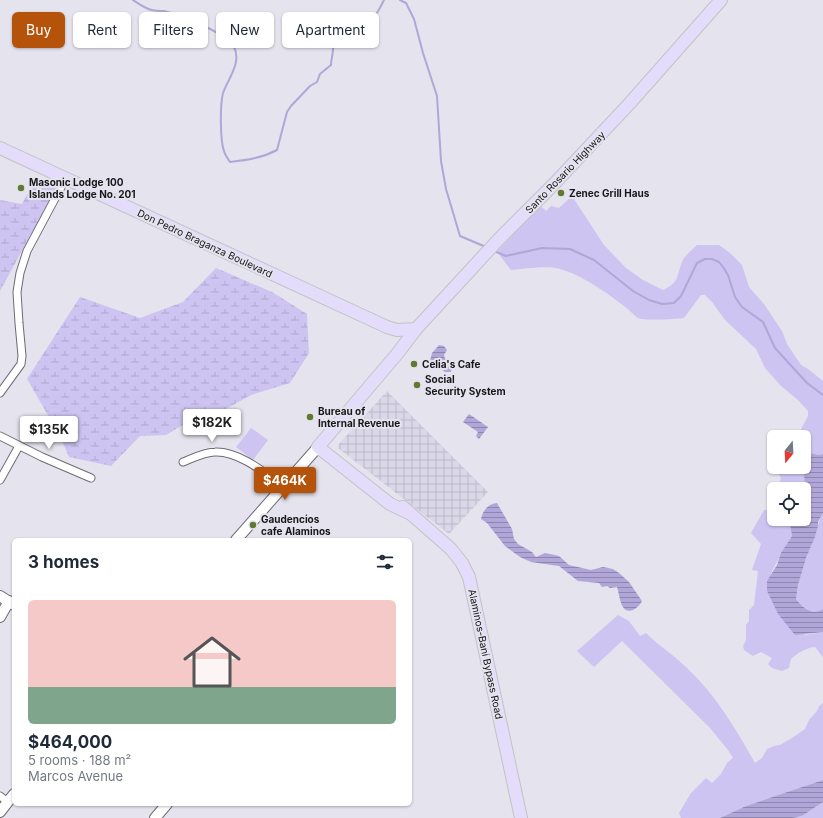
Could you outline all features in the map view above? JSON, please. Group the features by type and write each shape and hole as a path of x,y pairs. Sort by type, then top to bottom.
{"main road":[{"name":"Santo Rosario Highway","path":"321,444 407,342 416,329 499,239 553,185 630,103 721,0"},
{"name":"Don Pedro Braganza Boulevard","path":"0,148 392,328 407,342"},
{"path":"397,354 392,328 416,329"},
{"path":"238,538 321,444"},
{"name":"Alaminos-Bani Bypass Road","path":"321,444 396,499 409,513 451,549 462,563 470,577 522,818"},
{"path":"0,617 8,601"},
{"path":"0,812 7,797"},
{"path":"154,818 165,806"}],"street":[{"path":"0,393 21,364 22,356 17,292 20,273 27,251 66,178"},
{"path":"0,436 91,478"},
{"path":"0,480 20,446"},
{"path":"183,462 209,453 224,453 243,459 284,486"}],"shaded area":[{"path":"439,345 444,346 447,350 444,355 452,369 451,372 445,372 430,361 432,353"},
{"path":"387,391 488,492 449,534 338,448 339,444"},
{"path":"469,414 488,427 479,439 476,436 478,432 463,422"},
{"path":"811,453 819,455 823,454 823,513 818,522 815,537 806,558 798,585 796,599 808,610 815,612 823,609 823,632 795,635 778,614 767,591 767,581 777,565 781,553 792,536 790,526 811,526 811,482 805,482 804,474 811,474"},
{"path":"497,503 512,529 514,539 518,544 532,552 536,557 545,553 559,556 569,565 591,570 603,567 613,569 629,582 642,601 640,604 633,610 625,610 621,603 617,587 602,587 599,583 578,581 559,566 531,562 520,557 505,546 487,523 481,519 486,508"},
{"path":"823,780 823,802 802,816 793,818 720,818 746,806"}],"green space":[{"path":"35,180 60,190 29,238 0,291 0,200 22,204"},
{"path":"572,196 604,245 626,268 643,280 663,290 675,282 683,259 697,245 719,245 730,253 742,265 749,287 764,304 782,331 787,344 801,365 823,381 823,454 819,455 811,453 811,430 801,430 808,416 808,411 798,400 781,386 765,368 756,349 725,320 705,295 701,295 684,318 661,320 642,319 636,317 626,307 577,275 550,267 511,270 497,252 540,205 546,211 551,206 559,208"},
{"path":"216,268 272,292 307,314 309,353 290,383 251,395 224,410 186,423 166,435 140,436 111,466 69,457 60,436 27,379 80,297 140,318 183,302"},
{"path":"251,428 268,440 253,460 236,447"},
{"path":"778,474 807,474 805,482 780,482 781,478"},
{"path":"764,510 767,510 767,526 790,526 792,536 773,569 767,591 773,602 805,635 823,632 823,657 815,647 808,648 791,659 789,668 782,671 772,668 768,664 772,658 761,652 753,656 744,650 743,646 746,640 746,625 749,621 749,610 754,605 758,571 752,570 761,544 751,533"},
{"path":"823,513 823,609 815,612 805,608 796,599 803,567"},
{"path":"618,615 629,621 640,636 646,633 680,661 700,681 718,703 755,763 762,758 767,749 780,745 805,729 809,720 823,703 823,780 746,806 720,818 681,818 679,813 691,793 706,778 712,783 721,774 727,763 733,758 710,728 622,641 594,667 577,651"},
{"path":"823,802 823,818 793,818 802,816"}],"waterway":[{"path":"133,0 150,9 171,13 202,25 222,36 234,47 236,59 223,93 221,114 223,146 225,154 230,162 260,157 277,150 287,112 310,86 317,82 320,74 331,65 333,49 339,32 346,27 357,25 364,26 376,14 384,0"},
{"path":"400,0 406,3 414,19 437,96 441,161 446,189 460,236 486,247"},
{"path":"494,251 506,256 542,248 570,249 594,260 633,291 649,300 662,304 674,303 681,296 697,263 705,259 712,259 719,262 728,275 735,297 742,307 763,322 775,348 807,383 823,395"}],"place":[{"name":"Masonic Lodge 100 Islands Lodge No. 201","path":"21,188"},
{"name":"Zenec Grill Haus","path":"561,193"},
{"name":"Celia's Cafe","path":"414,364"},
{"name":"Social Security System","path":"417,385"},
{"name":"Bureau of Internal Revenue","path":"310,417"},
{"name":"Gaudencios cafe Alaminos","path":"253,525"}]}
